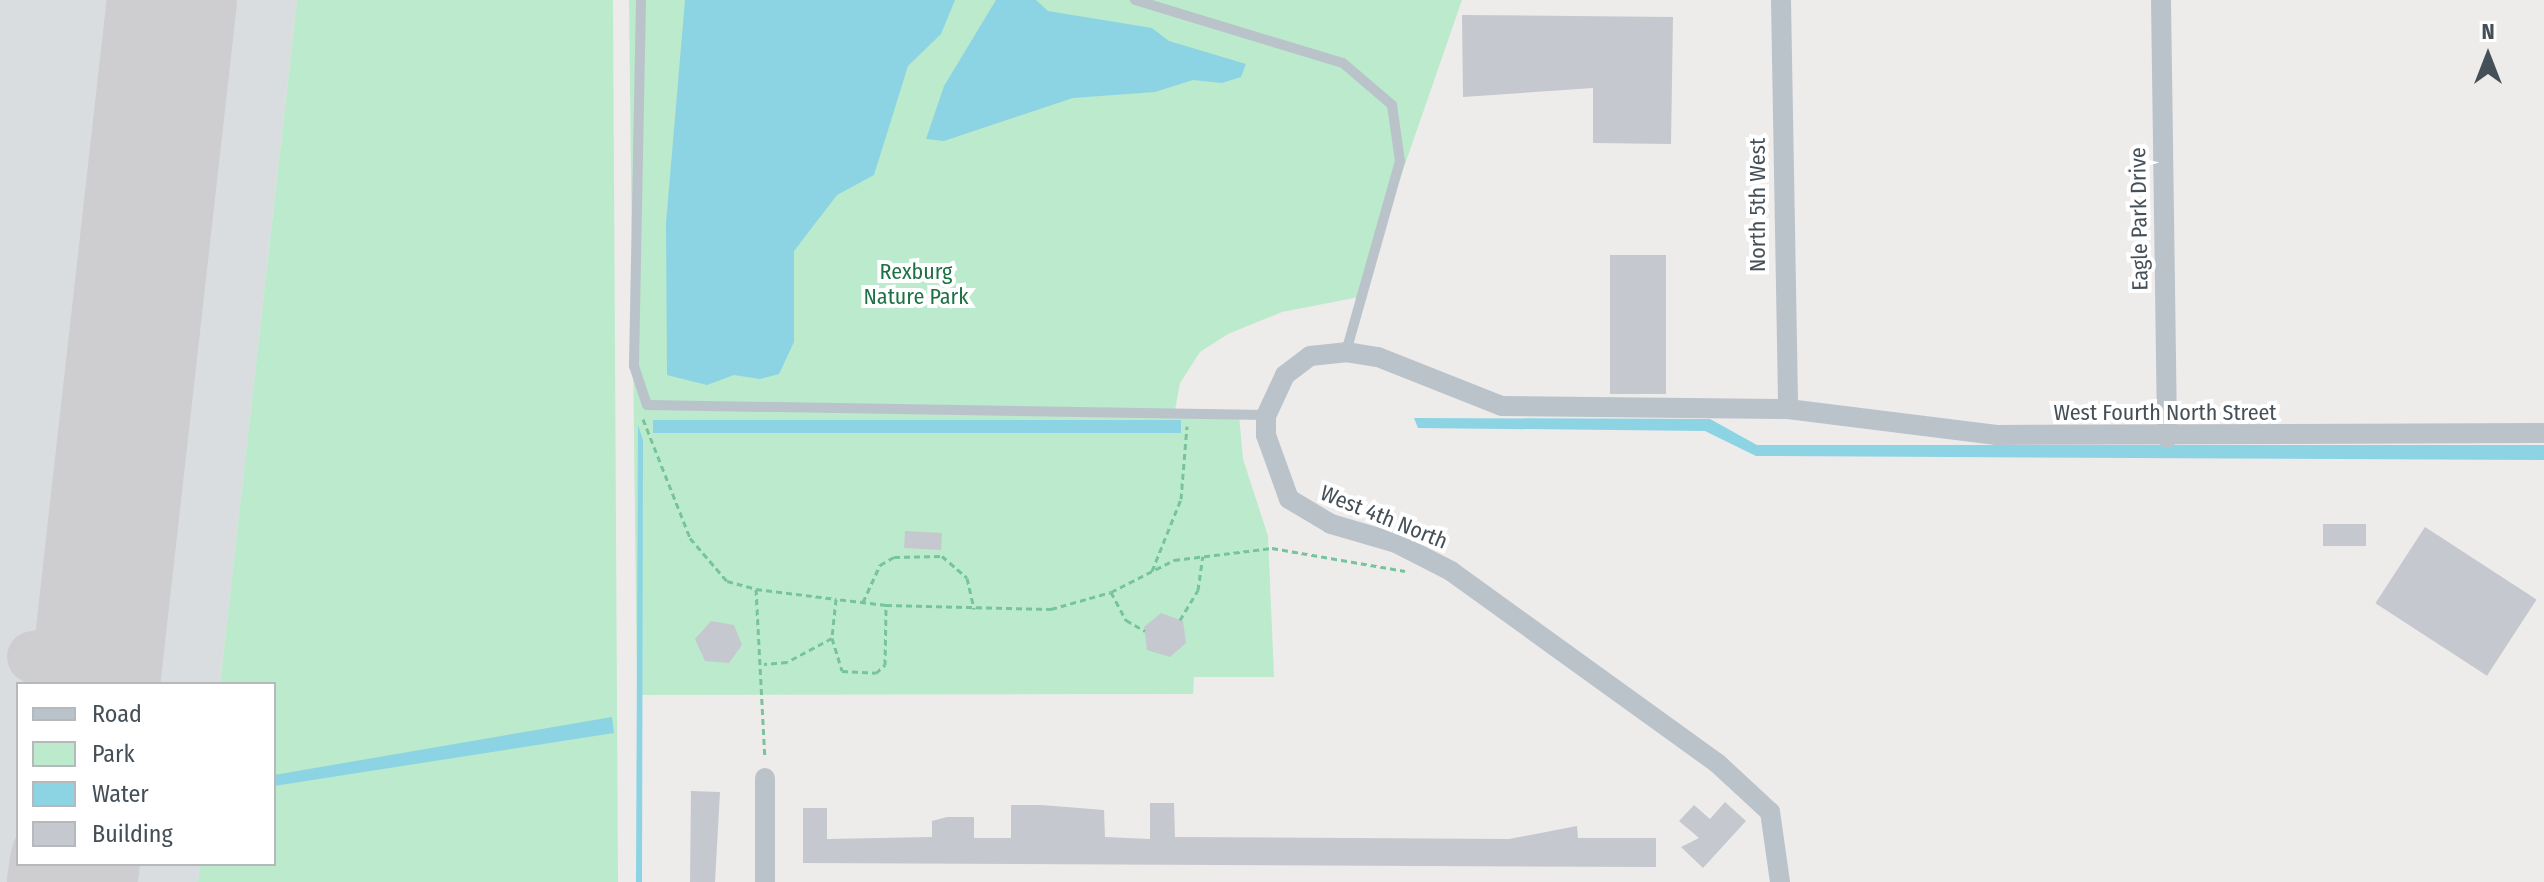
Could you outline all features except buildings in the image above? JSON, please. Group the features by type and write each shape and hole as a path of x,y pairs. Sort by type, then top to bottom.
{"street":[{"name":"North 5th West","path":"1781,0 1788,409"},
{"name":"Eagle Park Drive","path":"2161,0 2167,438"},
{"path":"1267,415 1296,366 1310,356 1346,352 1378,357 1502,406 1788,409"},
{"name":"West Fourth North Street","path":"1788,409 1996,435 2167,438 2544,433"},
{"name":"West 4th North","path":"1267,415 1268,456 1289,499 1331,524 1410,548 1451,571 1755,795 1775,826 1780,882"},
{"path":"765,778 765,882"}],"lane":[{"path":"641,0 636,385 658,410 1267,415"},
{"path":"1135,0 1343,63 1392,105 1400,161 1346,352"}],"path":[{"path":"636,385 657,465 690,538 727,581 756,589 886,605 974,610 1051,609 1111,592 1152,571 1203,556 1272,548 1418,573"},
{"path":"1152,571 1181,499 1187,415"},
{"path":"863,602 887,561 942,556 967,578 974,610"},
{"path":"1180,620 1198,590 1203,556"},
{"path":"756,589 764,664 765,778"},
{"path":"1111,592 1126,620 1145,631"},
{"path":"836,599 832,638 842,671 876,673 885,665 886,605"},
{"path":"764,664 787,662 832,638"}],"shaded area":[{"path":"0,0 297,0 220,682 16,682 16,866 200,866 198,882 0,882"}],"green space":[{"path":"297,0 613,0 618,882 198,882 200,866 276,866 276,682 220,682"},
{"name":"Rexburg Nature Park","path":"629,0 1462,0 1359,297 1282,312 1228,334 1200,352 1180,383 1174,416 1239,415 1243,459 1268,536 1274,677 1194,677 1193,694 637,695"}],"water":[{"path":"685,0 955,0 941,34 908,66 874,175 837,195 794,251 794,342 779,374 760,379 734,375 707,385 667,375 666,223"},
{"path":"996,0 1036,0 1048,11 1152,28 1169,41 1246,64 1241,77 1222,83 1193,80 1155,92 1073,98 944,141 926,139 944,86"},
{"path":"1414,418 1710,419 1757,445 2544,445 2544,460 1756,456 1705,431 1418,428"},
{"path":"653,420 1181,420 1181,433 653,433"},
{"path":"638,425 643,440 642,882 636,882"},
{"path":"612,717 614,733 276,786 276,775"}],"taxiway":[{"path":"33,657 62,652 84,637 105,597"}],"runway":[{"path":"95,682 172,0"},
{"path":"72,882 75,866"}]}
